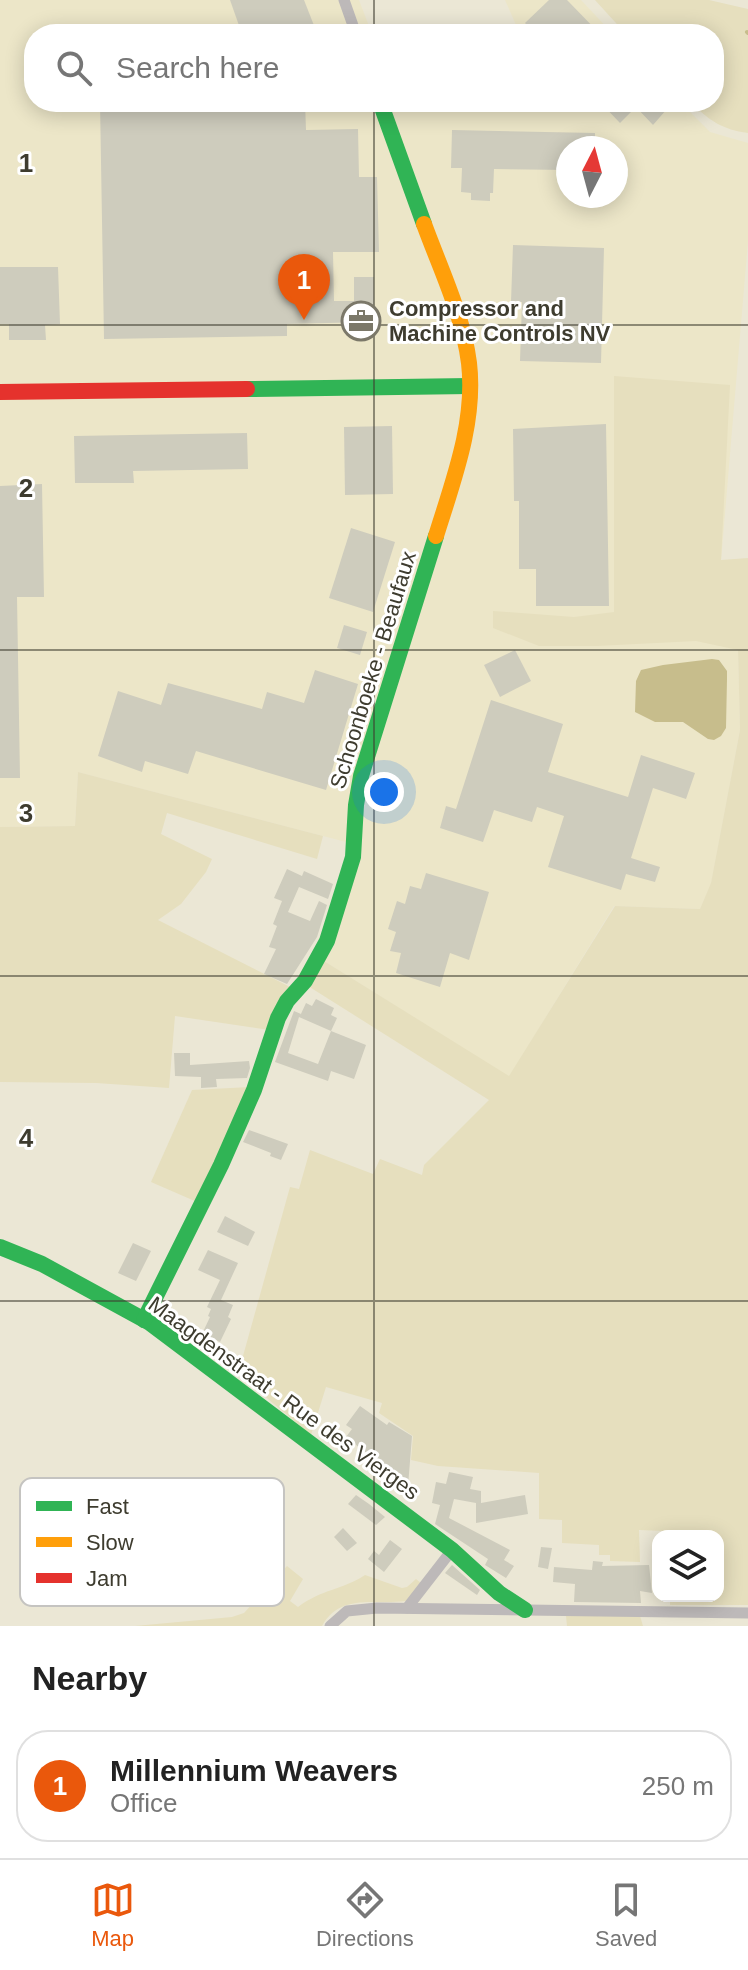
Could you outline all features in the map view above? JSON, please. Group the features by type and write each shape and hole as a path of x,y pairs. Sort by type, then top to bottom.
{"street":[{"path":"344,0 352,24"},
{"name":"Schoonboeke - Beaufaux","path":"144,1320 221,1165 254,1090 278,1018 287,1001 305,981 327,941 353,857 361,776 462,452 470,386 464,337 384,112"},
{"path":"0,392 470,386"},
{"name":"Maagdenstraat - Rue des Vierges","path":"0,1247 42,1264 144,1320 452,1550 499,1593 525,1610"},
{"path":"407,1608 452,1550"},
{"path":"330,1626 347,1611 407,1608 748,1613"}],"shaded area":[{"path":"0,0 359,0 368,24 24,24 24,112 690,112 710,132 748,143 748,241 721,561 738,650 740,730 711,884 700,909 614,906 509,1077 324,961 334,946 361,849 350,843 78,772 75,826 0,827"},
{"path":"505,0 581,0 604,24 516,24"},
{"path":"595,0 709,0 748,9 748,133 716,123 702,112 724,112 724,24 617,24"},
{"path":"614,376 730,385 721,560 748,558 748,1605 670,1605 670,1602 724,1602 724,1530 639,1530 640,1562 610,1561 610,1555 599,1555 599,1545 562,1543 562,1520 539,1519 539,1473 438,1466 411,1460 413,1436 379,1413 382,1403 326,1387 311,1435 238,1374 290,1187 299,1189 310,1150 373,1174 380,1159 422,1175 424,1165 489,1100 308,986 324,961 509,1076 615,906 700,909 711,883 740,730 738,650 696,641 539,646 493,628 493,611 574,617 614,612"},
{"path":"719,660 727,671 726,728 721,736 708,739 683,722 655,722 635,712 636,681 641,670"},
{"path":"78,772 323,836 317,859 167,813 161,834 212,859 206,872 181,904 158,920 294,989 270,1030 175,1016 169,1088 96,1083 0,1082 0,827 75,826"},
{"path":"250,1087 197,1202 151,1182 192,1090"},
{"path":"287,1566 303,1579 290,1601 298,1607 365,1575 402,1588 416,1579 421,1583 406,1601 348,1605 329,1616 322,1626 135,1626 232,1617 244,1613 250,1606 284,1606 284,1569"},
{"path":"566,1616 640,1616 643,1626 567,1626"}],"building":[{"path":"230,0 304,0 313,24 238,24"},
{"path":"549,0 567,0 590,24 526,24"},
{"path":"100,112 305,112 306,130 358,129 359,177 377,177 379,252 333,252 334,301 354,301 354,277 374,277 374,314 368,314 368,322 287,324 287,336 104,339"},
{"path":"610,112 631,112 620,123"},
{"path":"641,112 664,112 653,125"},
{"path":"452,130 595,133 595,136 556,136 556,170 494,169 490,201 471,200 471,193 461,192 462,168 451,168"},
{"path":"513,245 604,248 601,363 520,361 522,302 511,302"},
{"path":"0,267 58,267 60,324 45,325 46,340 9,340 9,324 0,324"},
{"path":"606,424 609,606 536,606 536,569 519,569 519,501 514,501 513,429"},
{"path":"392,426 393,494 345,495 344,427"},
{"path":"247,433 248,469 133,471 134,483 75,483 74,436"},
{"path":"42,484 44,597 17,597 20,778 0,778 0,486"},
{"path":"351,528 395,542 373,612 329,598"},
{"path":"344,625 367,632 360,655 337,648"},
{"path":"515,650 531,681 500,697 484,665"},
{"path":"315,670 358,684 326,790 196,751 188,774 145,761 142,772 98,756 118,691 161,705 168,683 262,709 267,692 304,703"},
{"path":"491,700 563,724 548,772 628,797 641,755 695,773 686,799 653,788 631,858 660,867 655,882 626,874 621,890 548,867 564,816 537,807 532,822 494,810 483,842 440,828 446,806 456,809"},
{"path":"287,869 302,876 304,871 333,884 328,899 299,887 288,912 310,921 319,901 327,905 317,937 287,984 264,974 276,949 269,947 277,926 273,924 282,901 274,898"},
{"path":"426,873 489,892 469,960 450,953 440,987 396,973 401,953 390,951 396,932 388,929 397,901 405,904 410,886 421,889"},
{"path":"316,999 334,1008 331,1015 337,1018 331,1031 366,1045 354,1079 331,1071 328,1081 275,1062 294,1011 301,1014 306,1003 312,1006","holes":["299,1017 331,1031 318,1064 288,1053"]},
{"path":"174,1053 190,1053 190,1065 249,1061 250,1068 247,1078 216,1079 217,1087 201,1088 201,1077 175,1076"},
{"path":"249,1130 288,1144 281,1160 243,1142"},
{"path":"225,1216 255,1232 248,1246 217,1232"},
{"path":"133,1243 151,1251 136,1281 118,1273"},
{"path":"208,1250 238,1263 221,1300 233,1305 228,1317 231,1319 220,1342 202,1334 210,1317 211,1309 207,1307 220,1280 198,1270"},
{"path":"360,1406 387,1425 389,1422 412,1436 408,1486 401,1495 372,1472 379,1463 346,1437 352,1429 346,1425"},
{"path":"449,1472 473,1477 470,1489 481,1491 481,1503 525,1495 528,1514 476,1523 476,1503 454,1499 449,1518 510,1550 504,1560 514,1566 506,1578 485,1565 488,1559 435,1524 440,1505 432,1503 436,1482 446,1484"},
{"path":"356,1495 385,1517 376,1525 348,1504"},
{"path":"343,1528 357,1543 347,1551 334,1537"},
{"path":"390,1540 402,1549 384,1572 368,1559 374,1551 379,1555"},
{"path":"541,1547 552,1548 548,1569 538,1567"},
{"path":"593,1561 603,1562 602,1566 649,1565 652,1593 640,1591 641,1603 574,1602 575,1584 553,1582 554,1567 592,1570"},
{"path":"452,1565 480,1590 477,1595 445,1573"}],"traffic: fast":[{"path":"384,112 424,224"},
{"path":"247,389 470,386"},
{"path":"144,1320 221,1165 254,1090 278,1018 287,1001 305,981 327,941 353,857 361,776 436,536"},
{"path":"0,1247 42,1264 150,1323 452,1550 499,1593 525,1610"}],"traffic: slow":[{"path":"424,224 462,327 470,385 462,451 436,536"}],"traffic: jam":[{"path":"0,392 247,389"}],"place":[{"name":"Millennium Weavers","path":"304,320"},
{"name":"Compressor and Machine Controls NV","path":"361,321"}]}
